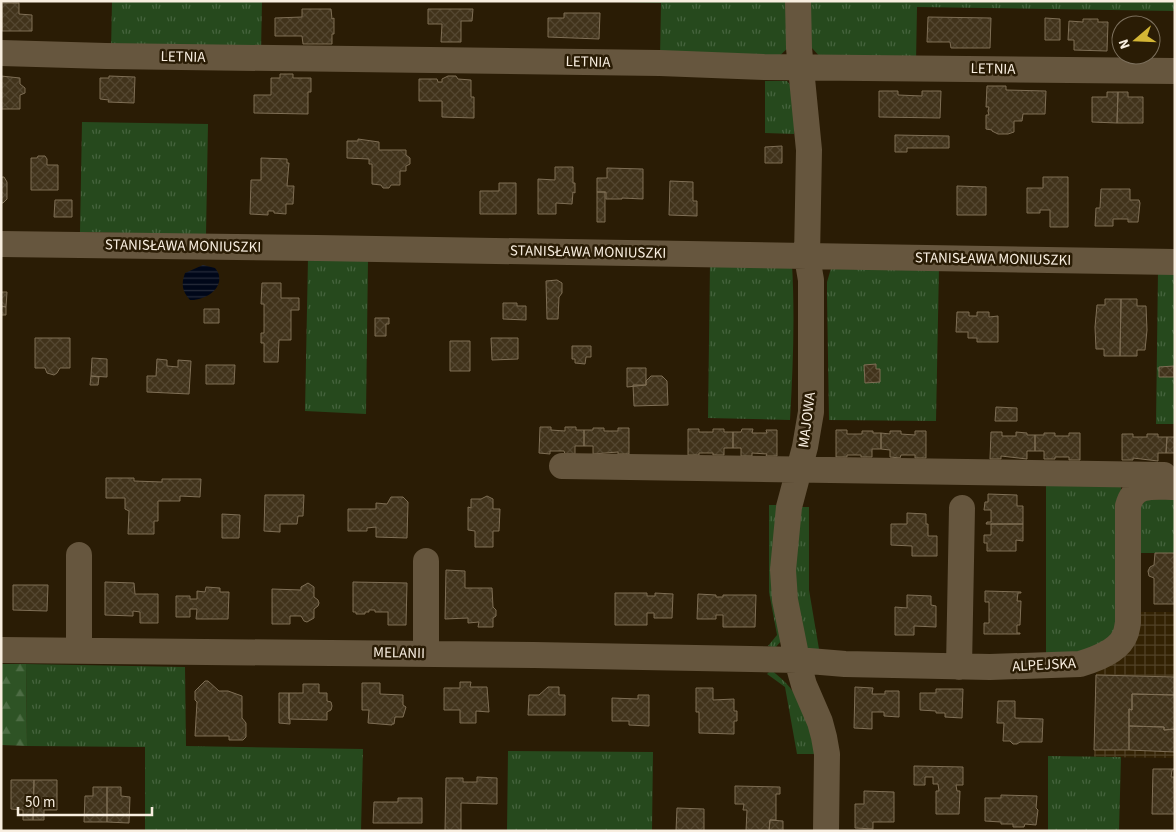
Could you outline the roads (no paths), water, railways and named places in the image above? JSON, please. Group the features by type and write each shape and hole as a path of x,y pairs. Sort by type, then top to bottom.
{"street":[{"name":"MAJOWA","path":"798,1 798,31 809,150 807,256 811,280 811,412 805,447 789,507 783,570 785,600 796,660 804,685 820,722 827,754 826,831"},
{"name":"LETNIA","path":"1,53 802,67 1175,71"},
{"name":"STANISŁAWA MONIUSZKI","path":"1,244 1175,262"},
{"path":"562,466 798,471 1175,475"},
{"name":"ALPEJSKA","path":"796,660 845,664 959,667 1080,664 1093,660 1117,645 1125,635 1128,623 1128,506 1130,498 1135,492 1146,487 1175,487"},
{"path":"959,667 962,508"},
{"path":"79,555 79,650"},
{"path":"426,560 426,653"},
{"name":"MELANII","path":"1,650 426,653 796,660"}],"water":[{"path":"203,265 215,268 219,275 219,281 210,294 200,299 190,300 185,294 183,287 185,273"}]}
